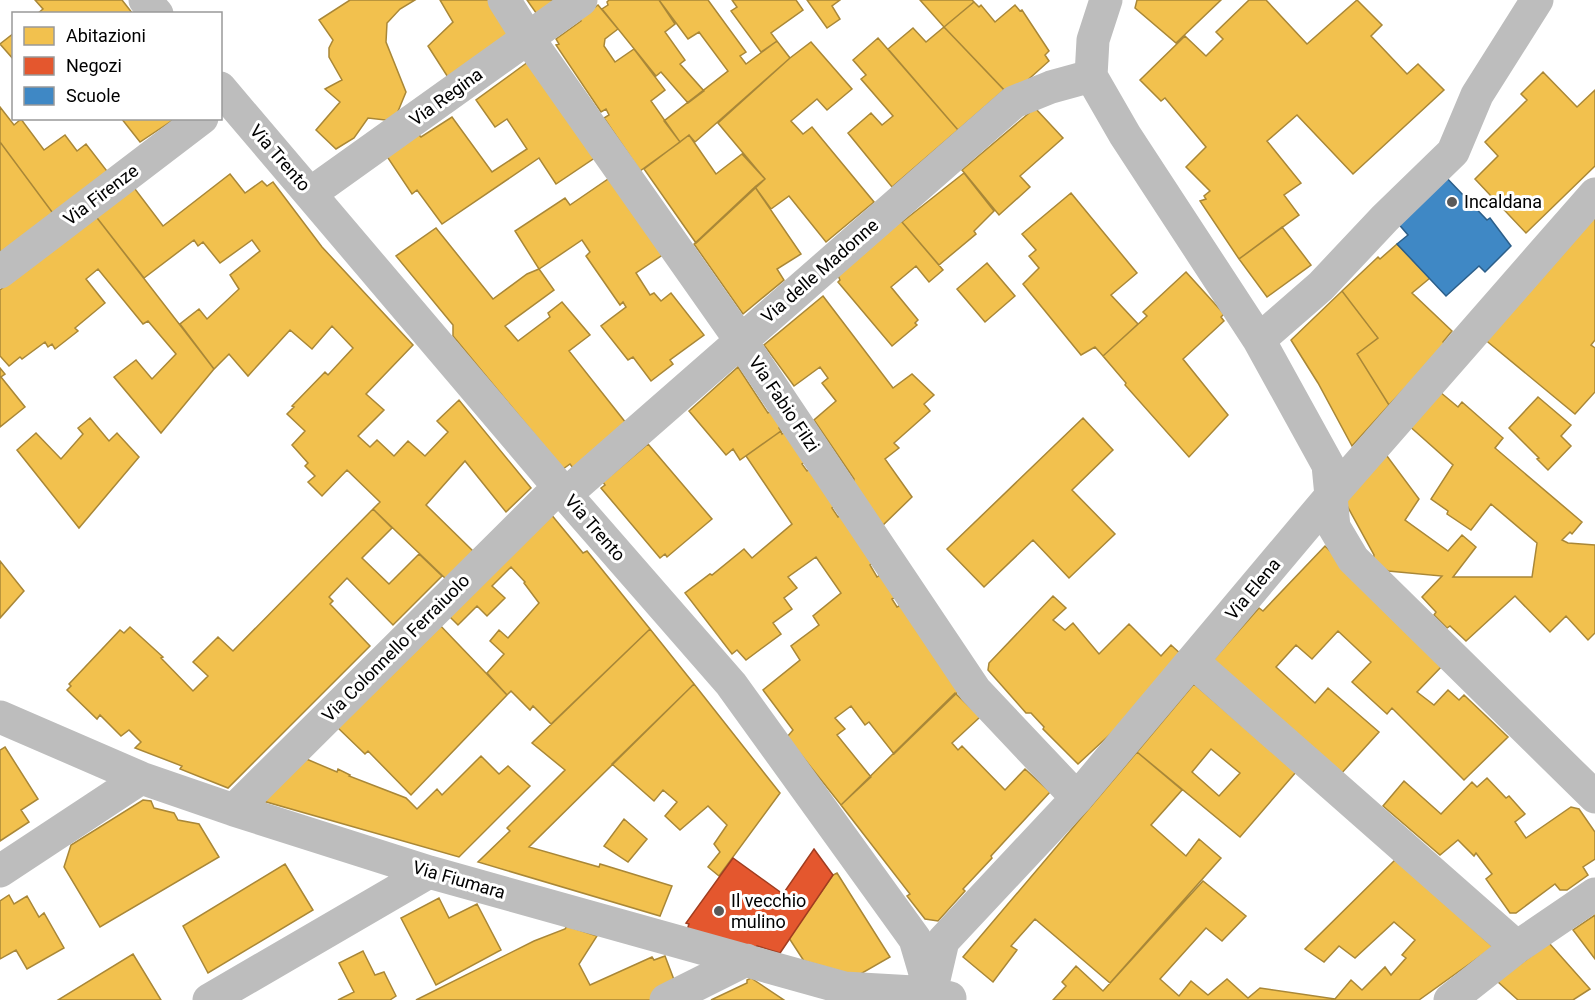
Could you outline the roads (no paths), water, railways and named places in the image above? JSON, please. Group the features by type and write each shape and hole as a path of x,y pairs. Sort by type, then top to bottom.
{"street":[{"path":"145,0 155,12"},
{"name":"Via Fabio Filzi","path":"504,0 528,38 741,340 975,690 1077,798"},
{"name":"Via Regina","path":"311,193 581,0"},
{"path":"1106,0 1093,40 1091,76 1125,135 1259,340 1328,465 1334,527 1353,560 1595,796"},
{"path":"1259,340 1321,286 1385,218 1453,152 1477,95 1537,0"},
{"name":"Via delle Madonne","path":"562,490 741,340 1014,102 1051,87 1091,76"},
{"name":"Via Trento","path":"223,97 311,193 562,490 731,684 915,939 940,998"},
{"name":"Via Firenze","path":"0,272 199,120"},
{"name":"Via Elena","path":"940,998 942,941 1077,798 1330,498 1595,194"},
{"name":"Via Colonnello Ferraiuolo","path":"234,810 562,490"},
{"path":"1192,661 1517,947"},
{"name":"Via Fiumara","path":"0,717 141,778 429,872 844,988 940,998"},
{"path":"0,871 141,778"},
{"path":"209,1000 429,872"},
{"path":"1450,1000 1517,947 1595,894"},
{"path":"666,1000 746,960"}],"place":[{"name":"Incaldana","path":"1452,202"},
{"name":"Il vecchio mulino","path":"719,911"}]}
